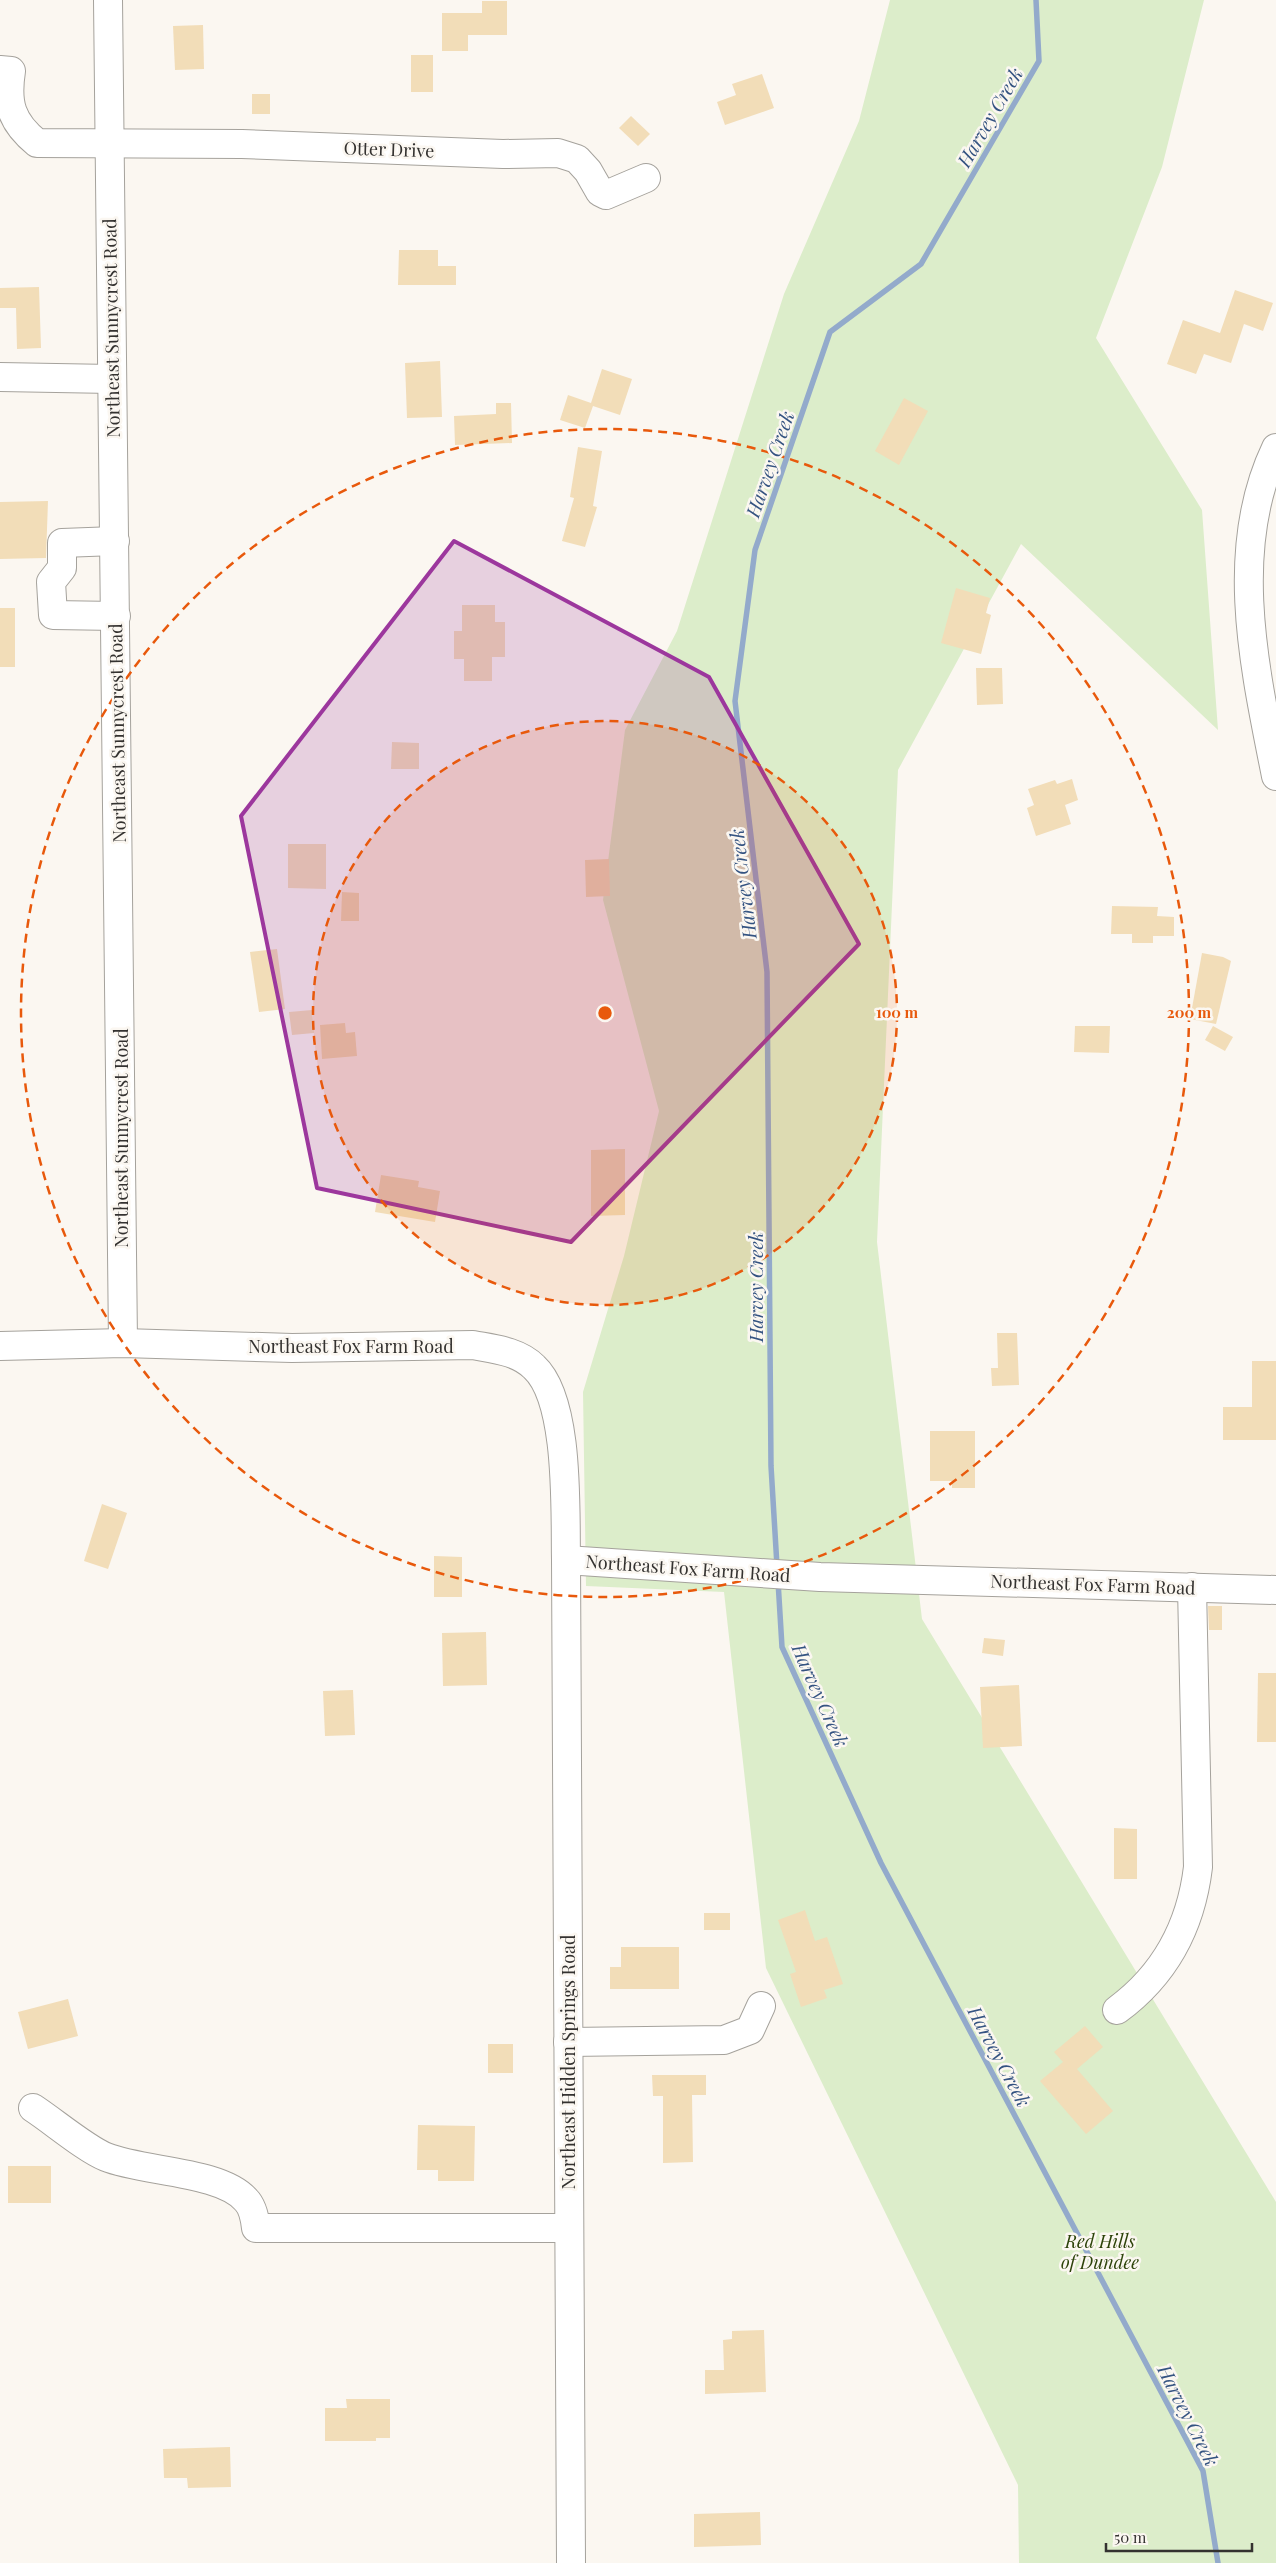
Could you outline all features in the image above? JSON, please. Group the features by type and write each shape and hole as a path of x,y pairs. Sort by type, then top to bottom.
{"street":[{"name":"Northeast Sunnycrest Road","path":"108,0 108,142 116,616 123,1343"},
{"path":"0,70 11,71 8,87 12,114 26,134 38,143 108,142"},
{"name":"Otter Drive","path":"108,142 503,154 558,153 576,159 588,171 600,192 606,195 646,178"},
{"path":"0,377 112,379"},
{"path":"1276,448 1256,506 1248,546 1250,617 1266,656 1276,776"},
{"path":"115,541 62,542 62,568 51,582 52,615 116,616"},
{"path":"0,1346 123,1343"},
{"name":"Northeast Fox Farm Road","path":"123,1343 292,1348 474,1345 502,1350 520,1357 535,1367 551,1392 559,1424 564,1481 566,1560 820,1577 1276,1590"},
{"name":"Northeast Hidden Springs Road","path":"566,1560 571,2563"},
{"path":"1117,2010 1137,1995 1156,1974 1173,1947 1194,1899 1198,1867 1192,1587"},
{"path":"568,2042 724,2040 750,2030 761,2006"},
{"path":"34,2108 103,2156 128,2165 204,2178 238,2192 248,2201 256,2228 569,2228"}],"highlighted area":[{"path":"454,541 709,677 859,944 571,1242 317,1188 241,816"}],"green space":[{"name":"Red Hills of Dundee","path":"890,0 1204,0 1162,167 1096,338 1202,510 1218,730 1021,544 898,770 877,1242 922,1619 1276,2202 1276,2563 1019,2563 1018,2485 766,1968 724,1592 586,1586 583,1392 624,1256 659,1111 603,900 625,730 677,631 784,294 859,121"}],"building":[{"path":"482,1 507,1 507,35 468,35 468,51 442,51 442,13 482,13"},
{"path":"203,25 204,69 175,70 173,26"},
{"path":"411,55 433,55 433,92 411,92"},
{"path":"762,74 774,108 725,125 717,102 736,95 732,84"},
{"path":"252,94 270,94 270,114 252,114"},
{"path":"631,116 650,134 638,146 619,128"},
{"path":"399,250 438,250 438,266 456,266 456,285 398,285"},
{"path":"39,287 41,348 17,349 16,308 0,308 0,288"},
{"path":"1235,290 1273,303 1263,331 1244,324 1231,363 1204,354 1196,374 1167,364 1183,320 1220,333"},
{"path":"440,361 442,417 407,418 405,363"},
{"path":"602,369 632,379 620,415 593,406 585,428 560,420 568,395 591,403"},
{"path":"904,398 928,411 899,465 875,451"},
{"path":"496,403 511,403 512,443 455,445 454,416 496,414"},
{"path":"578,447 602,451 593,506 597,507 585,547 562,541 574,498 570,497"},
{"path":"48,501 46,558 0,559 0,502"},
{"path":"956,588 990,598 986,613 991,615 981,654 941,643"},
{"path":"462,605 495,605 495,622 505,622 505,657 492,657 492,681 464,681 464,659 454,659 454,631 462,631"},
{"path":"0,608 15,608 15,667 0,667"},
{"path":"976,668 1002,668 1003,704 977,705"},
{"path":"392,742 419,743 419,769 391,769"},
{"path":"1072,779 1078,800 1065,805 1071,824 1036,836 1027,808 1034,805 1028,789 1055,780 1057,784"},
{"path":"288,844 326,844 326,889 288,888"},
{"path":"609,859 610,896 586,897 585,860"},
{"path":"342,892 359,893 359,921 341,921"},
{"path":"1112,906 1158,907 1157,916 1174,917 1174,936 1153,936 1153,943 1132,943 1132,934 1111,934"},
{"path":"277,949 285,1009 259,1012 250,952"},
{"path":"1202,953 1223,957 1231,961 1216,1024 1190,1019"},
{"path":"312,1010 314,1033 292,1035 289,1012"},
{"path":"345,1023 346,1033 355,1032 357,1056 322,1059 320,1025"},
{"path":"1075,1026 1110,1026 1109,1053 1074,1052"},
{"path":"1213,1026 1233,1037 1225,1051 1205,1040"},
{"path":"625,1149 625,1215 591,1216 591,1150"},
{"path":"381,1175 419,1181 418,1187 440,1191 435,1222 375,1212"},
{"path":"997,1333 1017,1333 1019,1385 992,1386 991,1368 998,1368"},
{"path":"1252,1361 1276,1361 1276,1440 1223,1440 1223,1407 1252,1407"},
{"path":"930,1431 975,1431 975,1488 952,1488 952,1481 930,1481"},
{"path":"102,1504 127,1513 108,1569 84,1561"},
{"path":"434,1556 462,1557 462,1597 434,1597"},
{"path":"1208,1606 1222,1606 1222,1630 1209,1630"},
{"path":"486,1632 487,1685 443,1686 442,1633"},
{"path":"984,1638 1005,1640 1003,1656 982,1653"},
{"path":"1258,1673 1276,1673 1276,1742 1257,1742"},
{"path":"1019,1685 1022,1746 983,1748 980,1687"},
{"path":"353,1690 355,1735 325,1736 323,1691"},
{"path":"1114,1828 1137,1829 1137,1879 1114,1879"},
{"path":"805,1910 815,1941 827,1937 843,1984 824,1990 827,1998 801,2007 790,1974 796,1972 778,1920"},
{"path":"704,1913 730,1913 730,1930 704,1930"},
{"path":"621,1947 679,1947 679,1989 610,1989 610,1967 621,1967"},
{"path":"68,1999 78,2036 28,2049 18,2012"},
{"path":"1085,2026 1103,2047 1077,2069 1113,2111 1086,2134 1040,2081 1063,2062 1054,2052"},
{"path":"488,2044 513,2044 513,2073 488,2073"},
{"path":"652,2075 706,2075 706,2095 692,2095 693,2162 663,2163 663,2096 653,2096"},
{"path":"418,2125 475,2126 474,2181 438,2181 438,2170 417,2170"},
{"path":"8,2166 51,2166 51,2203 8,2203"},
{"path":"764,2330 766,2392 705,2394 705,2370 724,2370 723,2340 732,2339 732,2331"},
{"path":"346,2399 390,2399 390,2438 376,2438 376,2441 325,2441 325,2408 347,2408"},
{"path":"230,2447 231,2487 188,2488 187,2478 164,2478 163,2449"},
{"path":"760,2512 761,2545 694,2547 694,2514"}],"waterway":[{"name":"Harvey Creek","path":"777,1566 771,1466 767,972 735,701 755,550 830,332 921,264 1039,61 1036,0"},
{"name":"Harvey Creek","path":"778,1581 782,1647 881,1863 1203,2471 1218,2563"}]}
